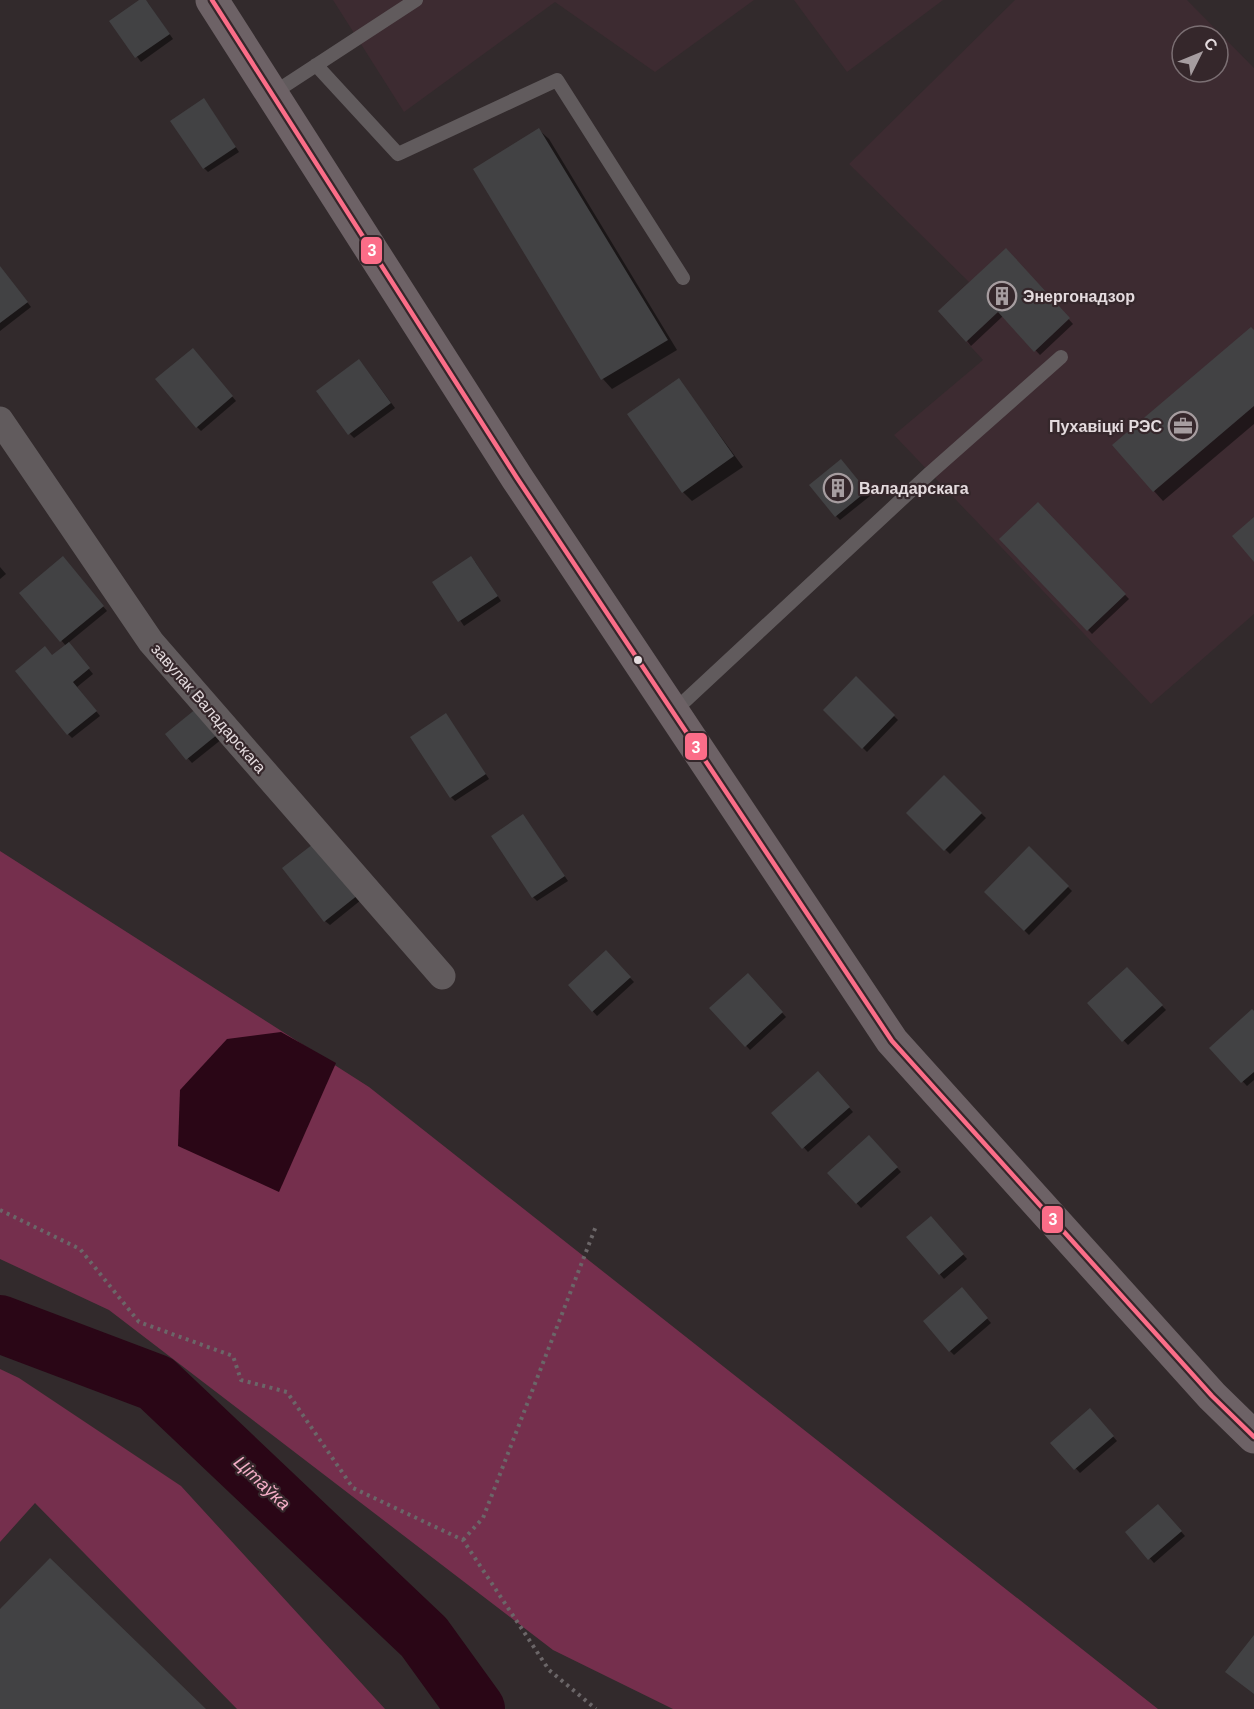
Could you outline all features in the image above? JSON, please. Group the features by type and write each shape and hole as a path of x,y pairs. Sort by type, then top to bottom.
{"main road":[{"path":"212,0 517,478 892,1041 1212,1396 1254,1437"}],"street":[{"name":"завулак Валадарскага","path":"0,420 151,642 442,976"}],"lane":[{"path":"272,94 416,0"},
{"path":"316,65 398,153 557,80 683,279"},
{"path":"673,712 930,472 1061,357"}],"path":[{"path":"0,1210 80,1249 139,1322 233,1356 241,1380 287,1392 353,1488 463,1540 549,1670 596,1709"},
{"path":"463,1540 483,1518 596,1226"}],"shaded area":[{"path":"333,0 754,0 655,72 555,2 404,112"},
{"path":"794,0 943,0 847,72"},
{"path":"1015,0 1187,0 1211,24 1170,24 1170,84 1230,84 1230,44 1254,68 1254,614 1151,704 894,435 983,360 938,311 969,282 849,164"},
{"path":"0,851 369,1087 1158,1709 673,1709 553,1650 109,1310 0,1259"},
{"path":"281,1032 336,1063 279,1192 178,1146 180,1090 227,1039"},
{"path":"0,1369 19,1378 181,1486 385,1709 237,1709 35,1503 0,1542"}],"building":[{"path":"139,0 146,0 170,34 135,58 109,21"},
{"path":"204,98 236,147 203,169 170,121"},
{"path":"539,128 668,340 601,380 473,169"},
{"name":"Энергонадзор","path":"1006,248 1070,318 1034,352 998,312 966,342 938,311"},
{"path":"0,266 28,302 0,323"},
{"name":"Пухавіцкі РЭС","path":"1251,327 1254,330 1254,406 1153,492 1112,445"},
{"path":"193,348 233,396 196,428 155,379"},
{"path":"359,359 391,403 348,435 316,391"},
{"path":"679,378 734,456 682,493 627,414"},
{"name":"Валадарскага","path":"841,459 867,491 835,517 809,485"},
{"path":"1038,502 1126,594 1087,631 999,539"},
{"path":"1254,517 1254,562 1232,536"},
{"path":"63,556 104,606 60,642 19,593"},
{"path":"471,556 498,596 458,622 432,582"},
{"path":"69,642 90,668 73,682 97,711 67,735 15,671 45,646 52,655"},
{"path":"856,676 895,715 862,749 823,710"},
{"path":"197,708 218,734 186,760 165,734"},
{"path":"446,713 486,774 450,798 410,737"},
{"path":"944,775 982,813 944,851 906,813"},
{"path":"523,814 565,876 532,898 491,836"},
{"path":"317,841 358,895 324,922 282,868"},
{"path":"1029,846 1069,886 1024,931 984,892"},
{"path":"606,950 631,977 592,1012 568,985"},
{"path":"1127,967 1163,1005 1122,1042 1087,1003"},
{"path":"748,973 783,1012 745,1047 709,1008"},
{"path":"1252,1009 1254,1011 1254,1072 1241,1083 1209,1048"},
{"path":"818,1071 850,1107 802,1149 771,1113"},
{"path":"869,1135 898,1167 856,1204 827,1173"},
{"path":"931,1216 964,1254 939,1275 906,1237"},
{"path":"962,1287 988,1318 949,1352 923,1321"},
{"path":"1090,1408 1114,1436 1074,1470 1050,1443"},
{"path":"1158,1504 1182,1531 1148,1560 1125,1532"},
{"path":"50,1558 206,1709 0,1709 0,1609"},
{"path":"1254,1635 1254,1694 1225,1672"}],"waterway":[{"name":"Цітаўка","path":"0,1324 156,1383 424,1637 476,1709"}],"transit line":[{"name":"3","path":"212,0 517,478 892,1041 1212,1396 1254,1437"}],"place":[{"name":"Энергонадзор","path":"1002,296"},
{"name":"Пухавіцкі РЭС","path":"1183,426"},
{"name":"Валадарскага","path":"838,488"}]}
